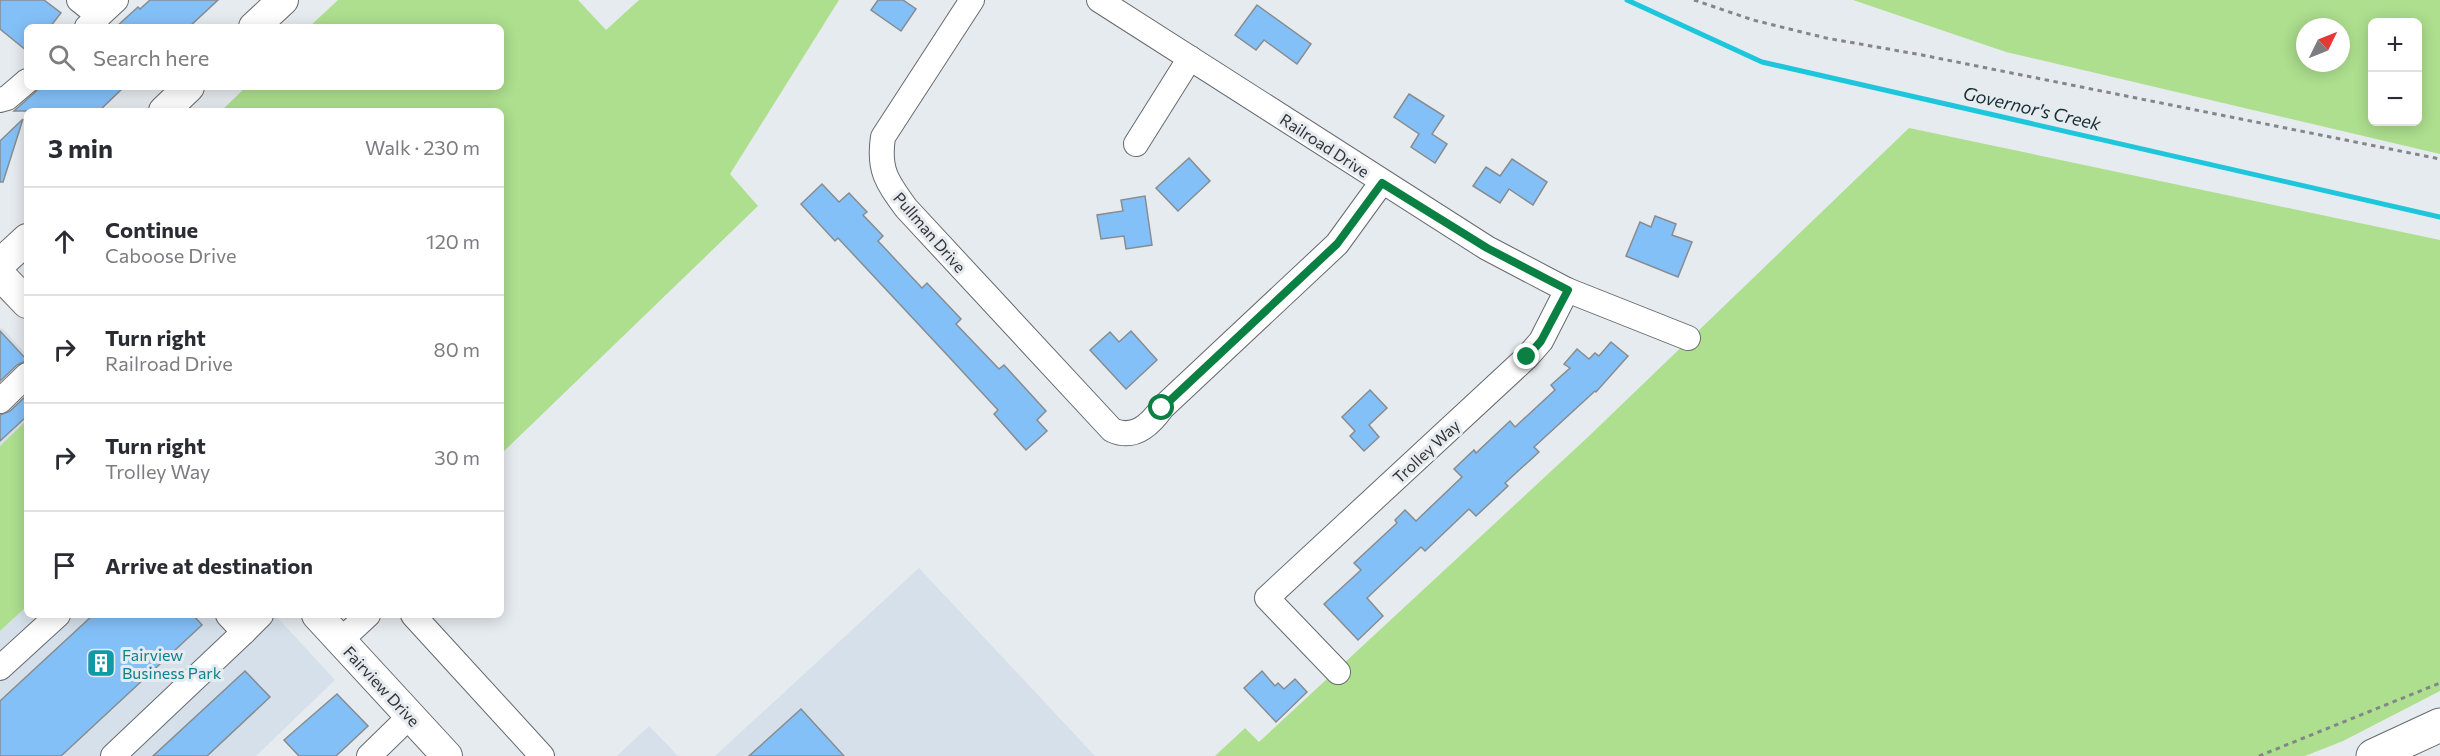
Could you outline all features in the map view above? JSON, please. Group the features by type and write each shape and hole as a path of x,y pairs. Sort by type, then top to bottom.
{"highway":[{"path":"2373,756 2440,725"}],"main road":[{"path":"257,24 283,0"},
{"path":"167,108 186,90"},
{"path":"0,264 24,242"},
{"path":"0,275 24,300"},
{"name":"Fairview Drive","path":"319,618 447,756"}],"street":[{"path":"79,0 101,14"},
{"name":"Pullman Drive","path":"972,0 884,137 880,157 888,184 914,216 1112,430 1129,433 1144,429 1154,420 1162,408 1337,244 1382,183"},
{"name":"Railroad Drive","path":"1099,0 1487,248 1568,290 1688,338"},
{"path":"1136,144 1190,58"},
{"path":"0,99 7,98 24,84"},
{"name":"Trolley Way","path":"1338,672 1267,598 1527,357 1541,341 1568,290"},
{"path":"0,401 24,378"},
{"path":"0,668 54,618"},
{"path":"113,756 236,623 252,618"},
{"path":"340,641 365,618"},
{"path":"416,618 542,756"},
{"path":"369,756 410,716"}],"path":[{"path":"1694,0 1753,20 1826,38 1922,55 2440,159"},
{"path":"2259,756 2440,683"}],"shaded area":[{"path":"0,328 24,352 24,423 0,446"},
{"path":"919,568 1095,756 715,756"},
{"path":"24,609 24,618 278,618 335,680 256,756 0,756 0,631"},
{"path":"649,726 678,756 617,756"}],"green space":[{"path":"338,0 578,0 606,30 639,0 839,0 730,174 758,206 504,451 504,108 224,108 243,90 504,90 504,24 312,24"},
{"path":"1853,0 2440,0 2440,154 2006,52"},
{"path":"1909,128 2440,240 2440,691 2343,741 2305,756 1215,756 1245,728 1259,742 1588,437"},
{"path":"24,423 24,609 0,631 0,446"}],"building":[{"path":"0,0 44,0 61,13 52,24 24,24 24,49 0,29"},
{"path":"150,0 218,0 192,24 119,24 138,7 140,9"},
{"path":"878,0 903,0 916,9 901,31 871,10"},
{"path":"1257,5 1311,44 1297,64 1264,40 1256,50 1235,35"},
{"path":"38,90 121,90 102,108 24,108 24,111 14,111"},
{"path":"1409,94 1444,116 1432,134 1447,144 1435,163 1411,147 1419,134 1394,117"},
{"path":"23,119 3,182 0,182 0,141"},
{"path":"1189,158 1210,181 1178,211 1156,188"},
{"path":"1512,159 1547,182 1533,205 1509,189 1500,203 1473,186 1486,167 1500,176"},
{"path":"822,184 839,202 849,193 867,212 863,215 883,236 878,241 922,288 927,283 961,319 956,324 999,369 1004,365 1046,411 1037,420 1047,431 1026,450 994,414 998,410 838,238 835,241 801,204"},
{"path":"1145,196 1152,245 1126,249 1124,236 1101,239 1097,215 1123,211 1121,200"},
{"path":"1655,216 1676,224 1672,235 1692,242 1678,277 1626,256 1640,222 1651,227"},
{"path":"0,331 24,357 24,362 0,381"},
{"path":"1131,331 1157,360 1126,389 1090,350 1110,332 1119,342"},
{"path":"1611,342 1628,356 1596,392 1534,447 1539,452 1505,483 1508,486 1476,516 1469,509 1425,551 1421,547 1367,598 1383,616 1358,640 1324,604 1361,570 1354,563 1397,523 1395,520 1405,510 1416,521 1462,477 1454,469 1474,450 1476,453 1510,421 1515,427 1555,390 1551,385 1570,368 1564,364 1577,349 1589,359 1595,353 1599,356"},
{"path":"1370,390 1387,408 1369,425 1379,437 1364,451 1350,436 1355,431 1342,417"},
{"path":"24,398 24,419 0,441 0,415 10,411"},
{"name":"Fairview Business Park","path":"90,618 196,618 202,625 61,756 0,756 0,701"},
{"path":"245,671 270,697 207,756 153,756"},
{"path":"1262,671 1275,686 1278,683 1284,689 1295,679 1307,692 1276,722 1244,688"},
{"path":"337,694 368,726 336,756 299,756 284,740"},
{"path":"801,709 844,756 749,756"}],"waterway":[{"name":"Governor's Creek","path":"1627,0 1762,62 2440,217"}],"place":[{"name":"Fairview Business Park","path":"101,663"}],"route":[{"path":"1162,408 1337,244 1382,183 1487,248 1568,290 1541,341 1527,357"}]}
